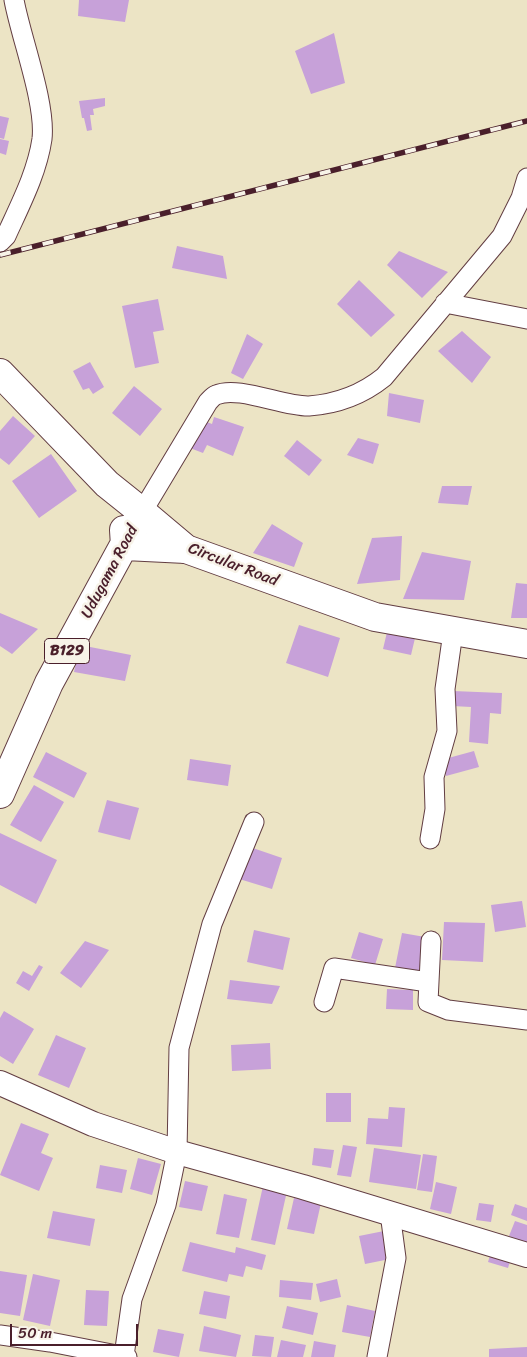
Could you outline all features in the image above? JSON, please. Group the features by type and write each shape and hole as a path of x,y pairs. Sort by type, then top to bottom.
{"main road":[{"name":"Circular Road","path":"0,373 107,484 186,548 376,617 527,644"},
{"path":"107,484 119,508 125,546 186,548"},
{"name":"Udugama Road","path":"0,794 49,683 142,512"}],"street":[{"path":"0,242 6,236 31,181 42,138 35,88 14,0"},
{"path":"142,512 208,402 216,395 231,393 254,395 284,403 308,406 348,398 368,390 384,377 502,236 521,198 527,178"},
{"path":"445,304 527,319"},
{"path":"430,840 435,809 434,777 447,731 445,689 453,632"},
{"path":"0,1335 50,1342 126,1357 132,1299 166,1205 177,1152 179,1048 212,924 254,822"},
{"path":"431,941 428,1002 448,1010 527,1020"},
{"path":"324,1002 334,968 428,982"},
{"path":"0,1083 93,1124 177,1152 390,1213 527,1255"},
{"path":"377,1357 396,1258 390,1213"}],"building":[{"path":"79,0 129,0 125,22 78,16"},
{"path":"334,33 345,83 311,94 295,51"},
{"path":"105,98 105,106 93,109 94,115 90,115 92,130 87,131 79,101"},
{"path":"0,116 9,118 4,139 0,138"},
{"path":"0,139 9,141 6,155 0,153"},
{"path":"177,246 223,256 227,279 172,268"},
{"path":"399,251 448,272 422,298 387,265"},
{"path":"359,280 395,315 371,337 337,304"},
{"path":"158,299 164,330 153,332 159,363 135,368 122,306"},
{"path":"462,331 491,357 472,383 438,351"},
{"path":"247,334 263,344 243,379 231,373"},
{"path":"90,362 104,387 93,394 89,388 83,390 73,371"},
{"path":"134,386 162,409 140,436 112,413"},
{"path":"389,393 424,400 420,423 387,416"},
{"path":"13,416 35,436 9,465 0,458 0,431"},
{"path":"214,417 244,427 233,456 207,445 203,453 190,448 202,420 212,424"},
{"path":"358,438 379,444 373,464 347,455"},
{"path":"297,440 322,460 309,476 284,456"},
{"path":"51,454 77,491 39,518 12,481"},
{"path":"442,486 472,486 468,505 438,503"},
{"path":"272,524 303,543 294,567 253,553"},
{"path":"402,536 400,580 357,584 372,538"},
{"path":"422,552 471,561 464,600 403,599"},
{"path":"516,583 527,584 527,618 511,618"},
{"path":"0,613 38,629 12,654 0,646"},
{"path":"299,625 340,638 328,677 286,663"},
{"path":"388,628 416,634 411,655 383,649"},
{"path":"80,645 131,655 125,681 74,672"},
{"path":"453,691 502,693 501,714 490,713 488,744 469,742 471,707 452,706"},
{"path":"474,751 479,767 446,776 441,760"},
{"path":"46,752 87,773 74,798 33,777"},
{"path":"190,759 231,765 228,786 187,780"},
{"path":"34,785 64,802 41,842 10,825"},
{"path":"107,800 139,808 130,840 98,832"},
{"path":"0,833 57,860 36,904 0,885"},
{"path":"247,846 282,858 272,889 236,878"},
{"path":"522,901 526,927 495,932 491,905"},
{"path":"444,922 485,923 483,962 442,960"},
{"path":"254,930 290,938 283,970 247,962"},
{"path":"359,932 383,939 375,965 351,958"},
{"path":"402,933 425,937 419,972 395,968"},
{"path":"85,941 109,950 81,988 60,973"},
{"path":"39,965 43,967 29,991 16,983 23,971 32,976"},
{"path":"230,980 280,986 272,1004 227,999"},
{"path":"387,989 413,990 413,1010 386,1009"},
{"path":"4,1011 34,1029 13,1064 0,1056 0,1018"},
{"path":"56,1035 86,1048 69,1088 38,1075"},
{"path":"270,1043 271,1069 232,1071 231,1045"},
{"path":"326,1093 351,1093 351,1122 326,1122"},
{"path":"389,1107 405,1108 402,1147 366,1144 368,1118 388,1119"},
{"path":"21,1123 49,1134 41,1153 53,1158 39,1191 0,1175"},
{"path":"343,1145 357,1147 351,1177 337,1175"},
{"path":"314,1148 334,1150 331,1168 312,1165"},
{"path":"374,1148 421,1155 416,1189 369,1182"},
{"path":"423,1154 437,1156 432,1192 417,1190"},
{"path":"138,1158 161,1164 152,1195 130,1189"},
{"path":"100,1165 127,1170 122,1193 96,1188"},
{"path":"185,1181 208,1186 202,1211 179,1207"},
{"path":"436,1182 457,1187 451,1214 430,1209"},
{"path":"263,1186 287,1191 275,1245 251,1240"},
{"path":"224,1194 247,1199 239,1238 216,1234"},
{"path":"294,1198 321,1203 314,1234 287,1229"},
{"path":"479,1203 494,1205 491,1222 476,1220"},
{"path":"515,1204 527,1208 527,1221 511,1215"},
{"path":"53,1211 95,1219 90,1246 47,1238"},
{"path":"515,1221 527,1225 527,1243 509,1236"},
{"path":"384,1231 390,1259 365,1264 359,1236"},
{"path":"190,1242 235,1253 236,1247 266,1255 262,1270 246,1266 243,1277 229,1274 227,1282 182,1271"},
{"path":"491,1252 511,1258 508,1268 488,1262"},
{"path":"0,1271 27,1275 20,1316 0,1313"},
{"path":"33,1274 60,1280 50,1326 23,1320"},
{"path":"337,1279 341,1297 320,1302 316,1284"},
{"path":"280,1280 313,1283 311,1300 279,1297"},
{"path":"86,1290 109,1291 107,1326 84,1325"},
{"path":"204,1291 230,1296 226,1319 199,1314"},
{"path":"347,1305 375,1311 370,1337 342,1332"},
{"path":"287,1306 318,1313 313,1335 282,1328"},
{"path":"204,1326 241,1335 236,1357 199,1351"},
{"path":"158,1329 184,1334 179,1357 153,1352"},
{"path":"255,1335 274,1337 271,1357 252,1356"},
{"path":"281,1340 306,1345 303,1357 277,1357"},
{"path":"314,1341 336,1345 334,1357 311,1357"},
{"path":"527,1347 527,1357 489,1357 489,1349"}],"railway":[{"path":"0,255 527,121"}]}
